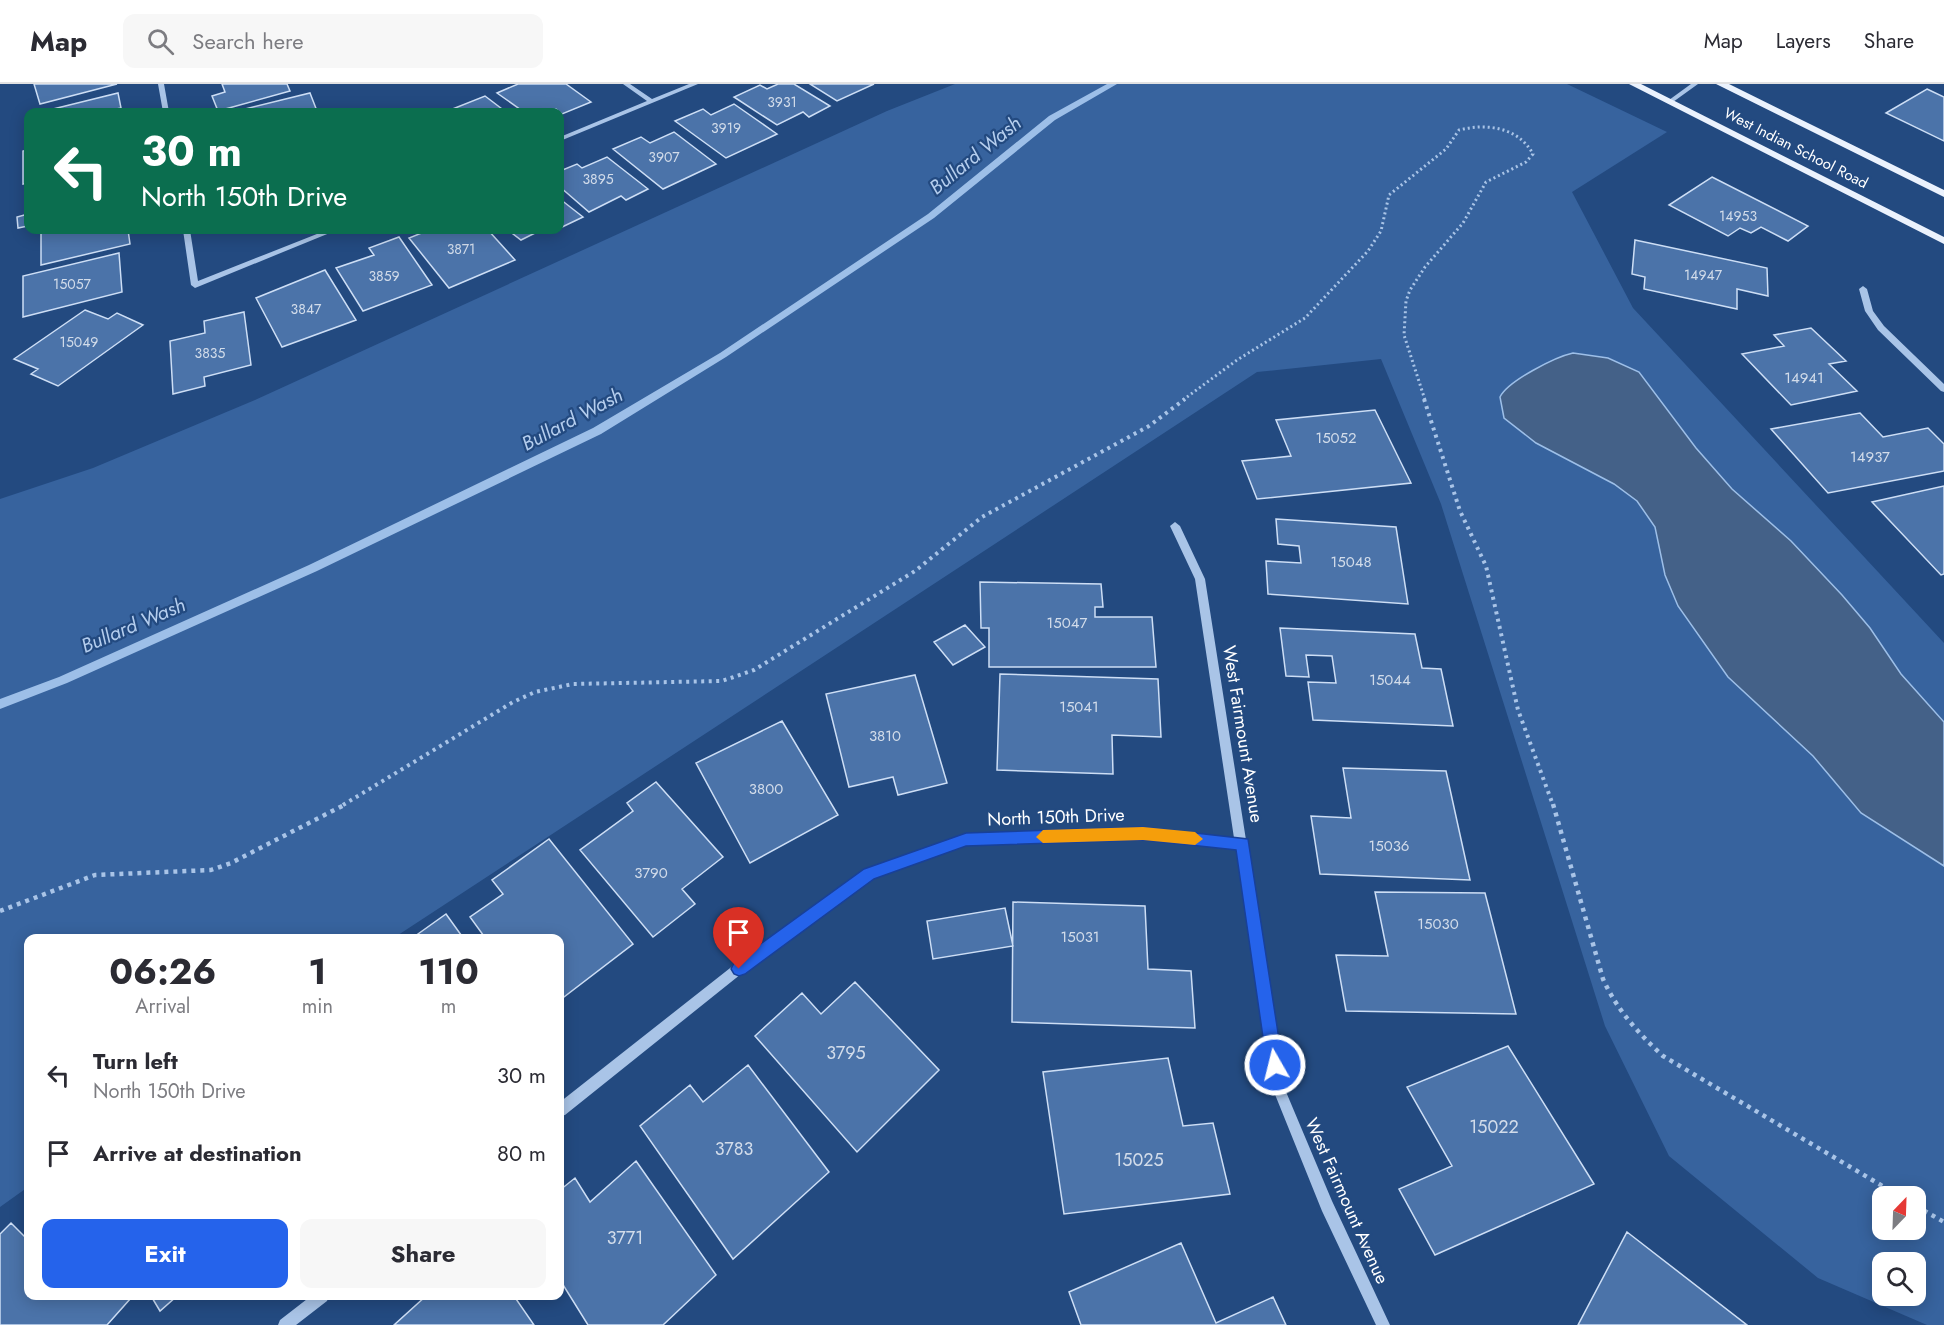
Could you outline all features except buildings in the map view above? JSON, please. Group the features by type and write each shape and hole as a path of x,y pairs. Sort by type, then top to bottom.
{"main road":[{"name":"West Indian School Road","path":"1634,84 1944,241"},
{"name":"West Indian School Road","path":"1722,84 1944,194"}],"street":[{"path":"161,84 165,108"},
{"path":"627,84 652,102"},
{"path":"564,137 695,84"},
{"path":"1671,101 1695,84"},
{"path":"187,234 195,285 323,234"},
{"path":"1863,289 1869,311 1881,328 1944,388"},
{"name":"West Fairmount Avenue","path":"1175,526 1200,579 1243,844 1278,1087 1327,1206 1383,1325"},
{"name":"North 150th Drive","path":"564,1107 757,954 869,873 966,839 1143,833 1243,844"},
{"path":"285,1325 317,1300"}],"path":[{"path":"0,911 95,875 211,870 231,863 334,811 504,707 535,692 582,683 722,681 754,670 915,572 990,512 1149,426 1237,360 1305,318 1368,251 1380,231 1387,201 1395,189 1446,149 1459,130 1490,128 1519,137 1530,147 1533,154 1526,162 1486,182 1463,223 1425,267 1406,301 1404,335 1460,511 1486,566 1518,710 1560,823 1602,979 1610,995 1632,1026 1663,1056 1882,1186"},
{"path":"1926,1212 1944,1222"}],"shaded area":[{"path":"955,84 1567,84 1667,132 1572,192 1633,308 1944,643 1944,1325 1927,1325 1883,1306 1926,1306 1926,1252 1872,1252 1872,1301 1818,1278 1669,1156 1605,1026 1441,504 1381,359 1257,372 400,934 24,934 24,1190 0,1207 0,499 93,468 255,400 887,111"},
{"path":"1573,353 1608,358 1639,372 1696,448 1732,489 1791,541 1842,595 1870,628 1901,674 1944,722 1944,866 1861,813 1813,756 1728,677 1678,606 1665,575 1655,527 1637,501 1614,484 1536,443 1504,418 1500,397 1512,384 1533,370"}],"waterway":[{"name":"Bullard Wash","path":"0,704 63,680 313,568 597,431 723,355 931,216 1052,118 1113,84"}],"slow traffic":[{"path":"1043,837 1143,833 1195,839"}],"route":[{"path":"739,969 869,873 966,839 1143,833 1243,844 1275,1065"}]}
